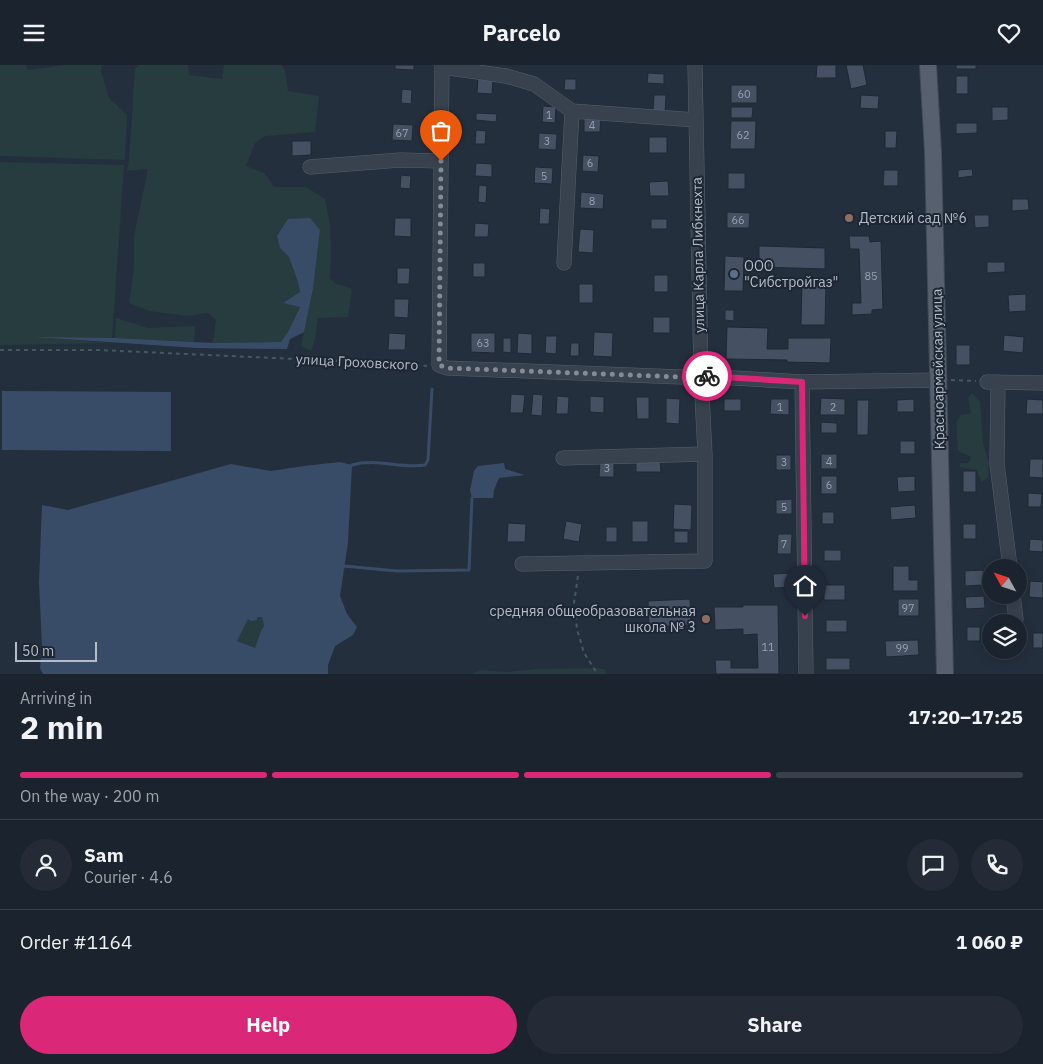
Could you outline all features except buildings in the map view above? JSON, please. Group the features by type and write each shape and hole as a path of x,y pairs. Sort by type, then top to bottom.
{"main road":[{"name":"Красноармейская улица","path":"928,65 933,152 946,674"}],"street":[{"name":"улица Карла Либкнехта","path":"522,564 705,561 705,454 701,376 695,65"},
{"path":"696,120 572,111 534,84 506,76 442,66 439,365 447,368 681,377 701,376 802,382 938,380"},
{"path":"564,263 572,111"},
{"path":"310,167 400,160 441,161"},
{"path":"802,382 806,674"},
{"path":"1009,559 997,464 992,382 1043,383"},
{"path":"564,458 705,454"}],"path":[{"name":"улица Гроховского","path":"0,350 99,350 439,365"},
{"path":"938,380 992,382"},
{"path":"590,563 578,575 574,603 577,629 584,653 595,670 594,674"}],"green space":[{"path":"0,65 26,65 28,70 64,65 102,65 101,71 109,98 127,115 125,160 0,156"},
{"path":"139,65 188,65 189,75 222,79 224,65 282,65 285,71 288,91 319,96 315,132 265,136 255,143 246,166 264,173 274,187 306,187 325,199 330,224 330,278 334,283 352,289 348,317 318,318 311,351 301,346 313,289 320,230 280,248 289,257 300,293 284,303 300,306 281,342 213,343 216,320 208,313 188,316 149,311 129,303 134,269 134,236 148,169 127,171 135,69"},
{"path":"0,162 124,165 112,339 47,338 111,343 0,345"},
{"path":"116,318 148,328 195,326 194,342 115,338"},
{"path":"972,393 980,402 983,443 989,464 988,478 981,482 977,470 960,467 960,463 969,463 971,457 958,451 956,422 961,415 971,413 968,398"},
{"path":"262,617 264,626 255,648 237,641 248,618"},
{"path":"538,669 604,669 607,674 471,674 481,670 507,672"}],"water":[{"path":"310,218 320,230 313,289 304,332 290,339 287,349 197,348 34,337 115,338 213,343 281,342 300,307 283,303 300,292 289,257 280,248 277,236 288,219"},
{"path":"2,391 171,392 171,451 2,450"},
{"path":"340,462 352,465 348,542 340,596 347,614 357,627 353,635 335,646 328,665 328,674 43,674 40,668 42,646 39,583 42,505 68,510 231,464 271,471","holes":["257,617 262,617 264,626 255,648 237,641 248,619 251,621 257,620"]},
{"path":"504,463 505,469 525,475 499,478 493,498 472,498 470,490 474,471 478,466"}],"waterway":[{"path":"352,465 361,463 407,466 425,465 428,460 432,389"},
{"path":"344,566 397,571 469,570 472,498"}],"way so far":[{"path":"441,161 439,365 447,368 681,377 707,376"}],"place":[{"name":"Детский сад №6","path":"849,218"},
{"name":"ООО \"Сибстройгаз\"","path":"734,274"},
{"name":"средняя общеобразовательная школа № 3","path":"706,619"}],"route":[{"path":"707,376 802,382 805,616"}]}
